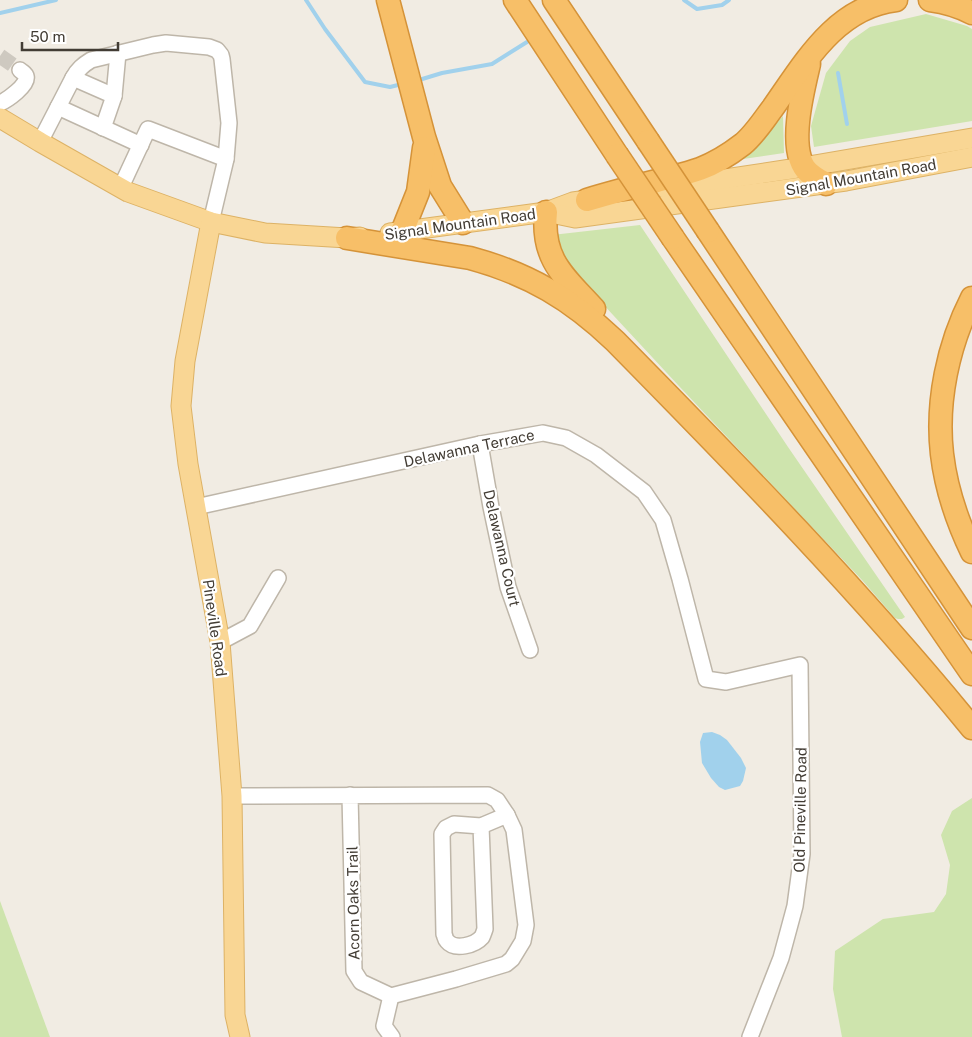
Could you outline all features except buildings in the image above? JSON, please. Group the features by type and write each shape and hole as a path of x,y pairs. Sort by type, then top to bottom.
{"highway":[{"path":"388,0 424,137 440,186 463,223"},
{"path":"515,0 673,238 972,674"},
{"path":"554,0 972,628"},
{"path":"587,200 701,168 726,156 746,142 822,40 836,27 849,17 868,8 896,0"},
{"path":"930,0 963,8 972,13"},
{"path":"811,56 800,105 797,137 799,154 804,167 826,184"},
{"path":"402,232 418,192 424,137"},
{"path":"546,212 547,241 551,256 559,271 696,424"},
{"path":"347,238 470,258 506,269 541,285 580,310 598,325 749,478 852,589 972,728"},
{"path":"972,298 966,309 951,351 945,379 941,436 942,455 948,486 962,532 972,552"}],"main road":[{"name":"Signal Mountain Road","path":"0,118 128,192 211,222 266,233 347,238 546,212 573,202 804,167 972,138"},
{"name":"Signal Mountain Road","path":"546,212 576,218 826,184 972,158"},
{"name":"Pineville Road","path":"211,222 185,361 181,406 188,464 220,642 232,796 235,1015 240,1037"}],"street":[{"path":"40,142 78,69 91,60 166,43 210,47 217,50 222,59 229,123 226,159 211,222"},
{"path":"103,128 114,96 118,54"},
{"path":"0,104 17,92 26,80 27,77 20,70"},
{"path":"73,78 114,96"},
{"path":"58,106 141,145"},
{"path":"120,187 148,129 226,159"},
{"name":"Delawanna Terrace","path":"196,507 480,444 543,433 566,438 596,455 644,492 663,520 706,679 726,682 800,665"},
{"name":"Delawanna Court","path":"480,444 490,507 508,587 530,650"},
{"path":"220,642 250,626 278,578"},
{"name":"Old Pineville Road","path":"750,1037 781,958 795,906 802,854 800,665"},
{"path":"232,796 488,795 497,800 507,815 514,830 526,925 523,941 512,960 506,964 390,996 384,1026 392,1037"},
{"name":"Acorn Oaks Trail","path":"350,796 354,971 361,982 390,996"},
{"path":"481,826 485,929 482,937 473,943 454,946 447,941 444,934 442,834 446,828 454,824 481,826 507,815"}],"green space":[{"path":"926,14 972,29 972,121 814,147 811,126 826,73 850,41 870,27"},
{"path":"783,116 784,153 743,159"},
{"path":"640,225 788,447 905,617 902,619 895,618 862,580 562,260 552,235"},
{"path":"972,798 972,1037 842,1037 833,989 835,951 883,919 934,912 946,894 950,865 941,835 952,811"},
{"path":"0,901 50,1037 0,1037"}],"water":[{"path":"712,732 727,740 741,758 746,768 740,786 725,790 719,787 702,763 700,742 703,733"}],"waterway":[{"path":"0,13 56,0"},
{"path":"306,0 325,29 365,82 390,87 402,84"},
{"path":"684,0 697,9 722,5 729,0"},
{"path":"419,80 442,73 492,64 527,42"},
{"path":"838,73 847,124"}],"tunnel":[{"path":"0,56 20,70"}]}
